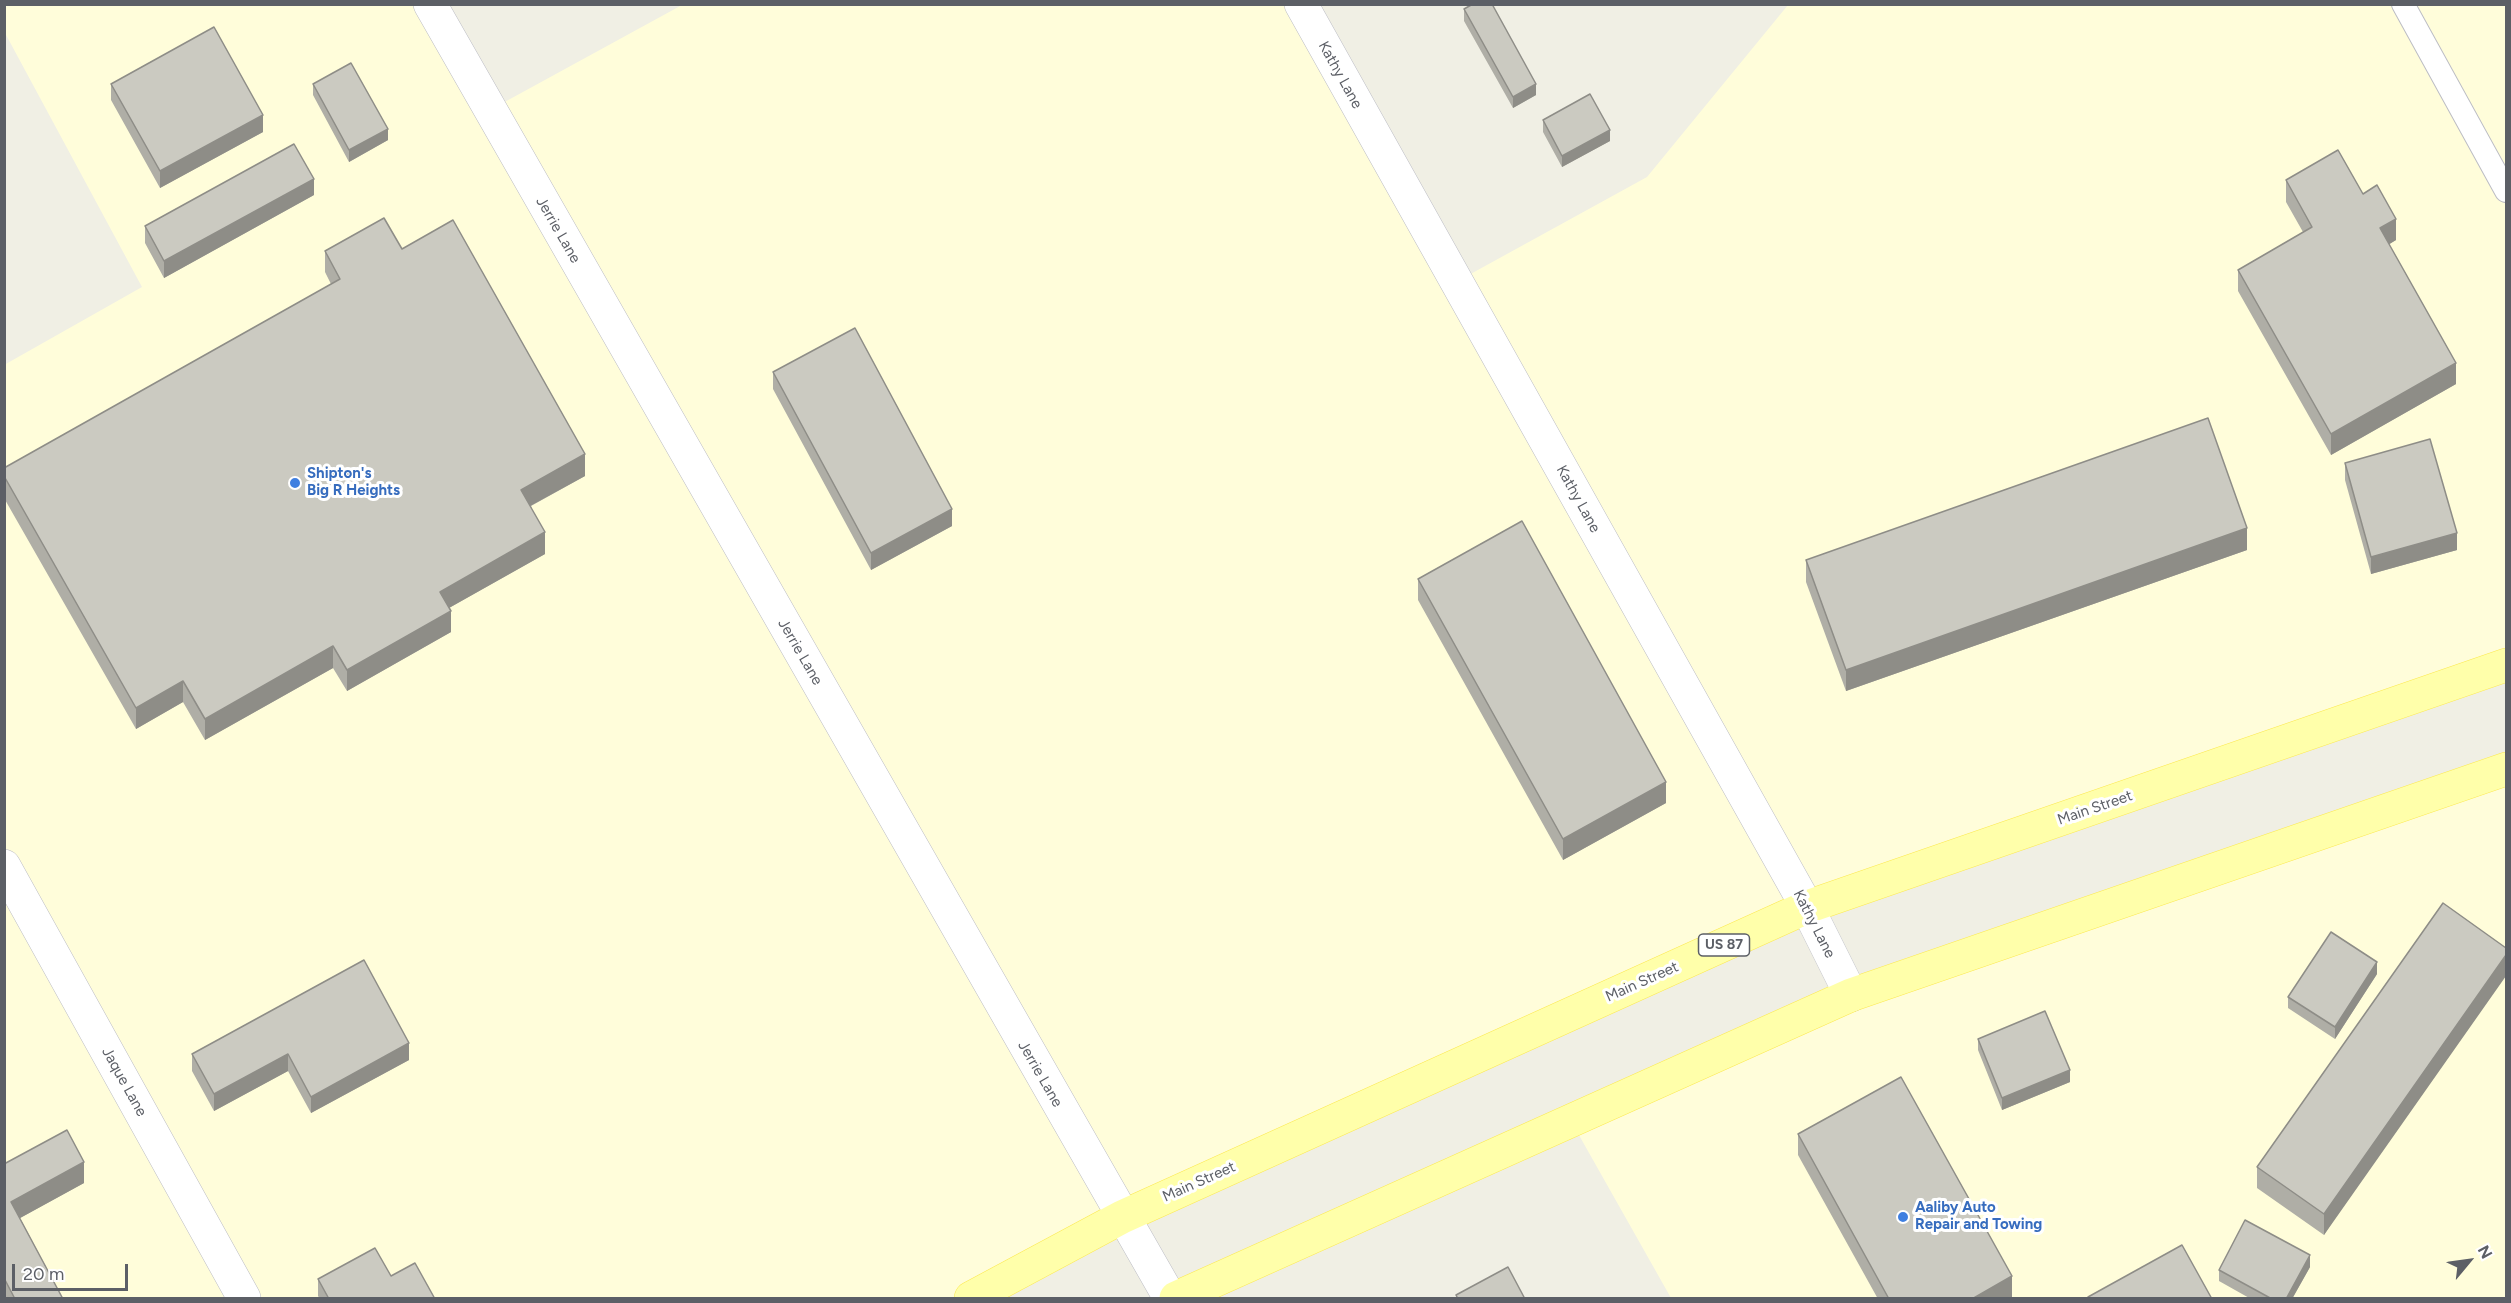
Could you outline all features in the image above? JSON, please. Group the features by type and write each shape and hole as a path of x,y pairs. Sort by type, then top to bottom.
{"main road":[{"name":"Main Street","path":"971,1299 1122,1217 1807,907 2506,665"},
{"path":"1176,1299 1851,995 2506,769"}],"street":[{"name":"Jerrie Lane","path":"430,4 1170,1299"},
{"name":"Kathy Lane","path":"1301,4 1807,907 1851,995"},
{"name":"Jaque Lane","path":"4,866 244,1299"}],"lane":[{"path":"2403,4 2506,191"}],"shaded area":[{"path":"5,5 430,5 490,110 682,5 1301,5 1456,282 1647,177 1788,5 2506,5 2506,672 1809,914 971,1298 5,1298 4,365 142,287 5,33"},
{"path":"2506,774 2506,1298 1671,1298 1571,1121 1851,995"}],"building":[{"path":"1473,4 1492,4 1536,84 1513,97 1464,9"},
{"path":"214,27 263,115 160,171 111,84"},
{"path":"351,63 388,129 349,150 313,84"},
{"path":"1590,94 1610,130 1562,156 1543,120"},
{"path":"294,144 314,179 164,261 145,226"},
{"path":"2338,150 2363,194 2377,185 2396,219 2380,228 2456,363 2331,434 2238,270 2312,227 2286,180"},
{"name":"Shipton's Big R Heights","path":"384,218 402,249 453,220 585,454 521,490 545,532 440,592 451,611 347,670 333,646 205,719 183,681 136,708 4,476 4,468 340,279 325,251"},
{"path":"855,328 952,509 871,553 773,372"},
{"path":"2208,418 2247,528 1846,670 1806,560"},
{"path":"2430,439 2457,533 2371,557 2345,463"},
{"path":"1522,521 1666,782 1563,839 1418,579"},
{"path":"2443,903 2506,948 2506,955 2324,1214 2257,1167"},
{"path":"2331,932 2377,962 2335,1027 2288,997"},
{"path":"364,960 409,1043 311,1097 288,1054 214,1094 192,1054"},
{"path":"2045,1011 2070,1070 2002,1098 1978,1039"},
{"path":"1901,1077 2012,1276 1972,1299 1889,1299 1798,1134"},
{"path":"67,1130 84,1162 11,1202 63,1299 15,1299 4,1278 4,1164"},
{"path":"2245,1220 2310,1255 2286,1299 2272,1299 2219,1270"},
{"path":"2182,1245 2212,1299 2089,1299 2088,1297"},
{"path":"375,1248 391,1276 415,1263 435,1299 329,1299 318,1279"},
{"path":"1508,1267 1525,1299 1458,1299 1456,1295"}],"place":[{"name":"Shipton's Big R Heights","path":"295,483"},
{"name":"Aaliby Auto Repair and Towing","path":"1903,1217"}]}
